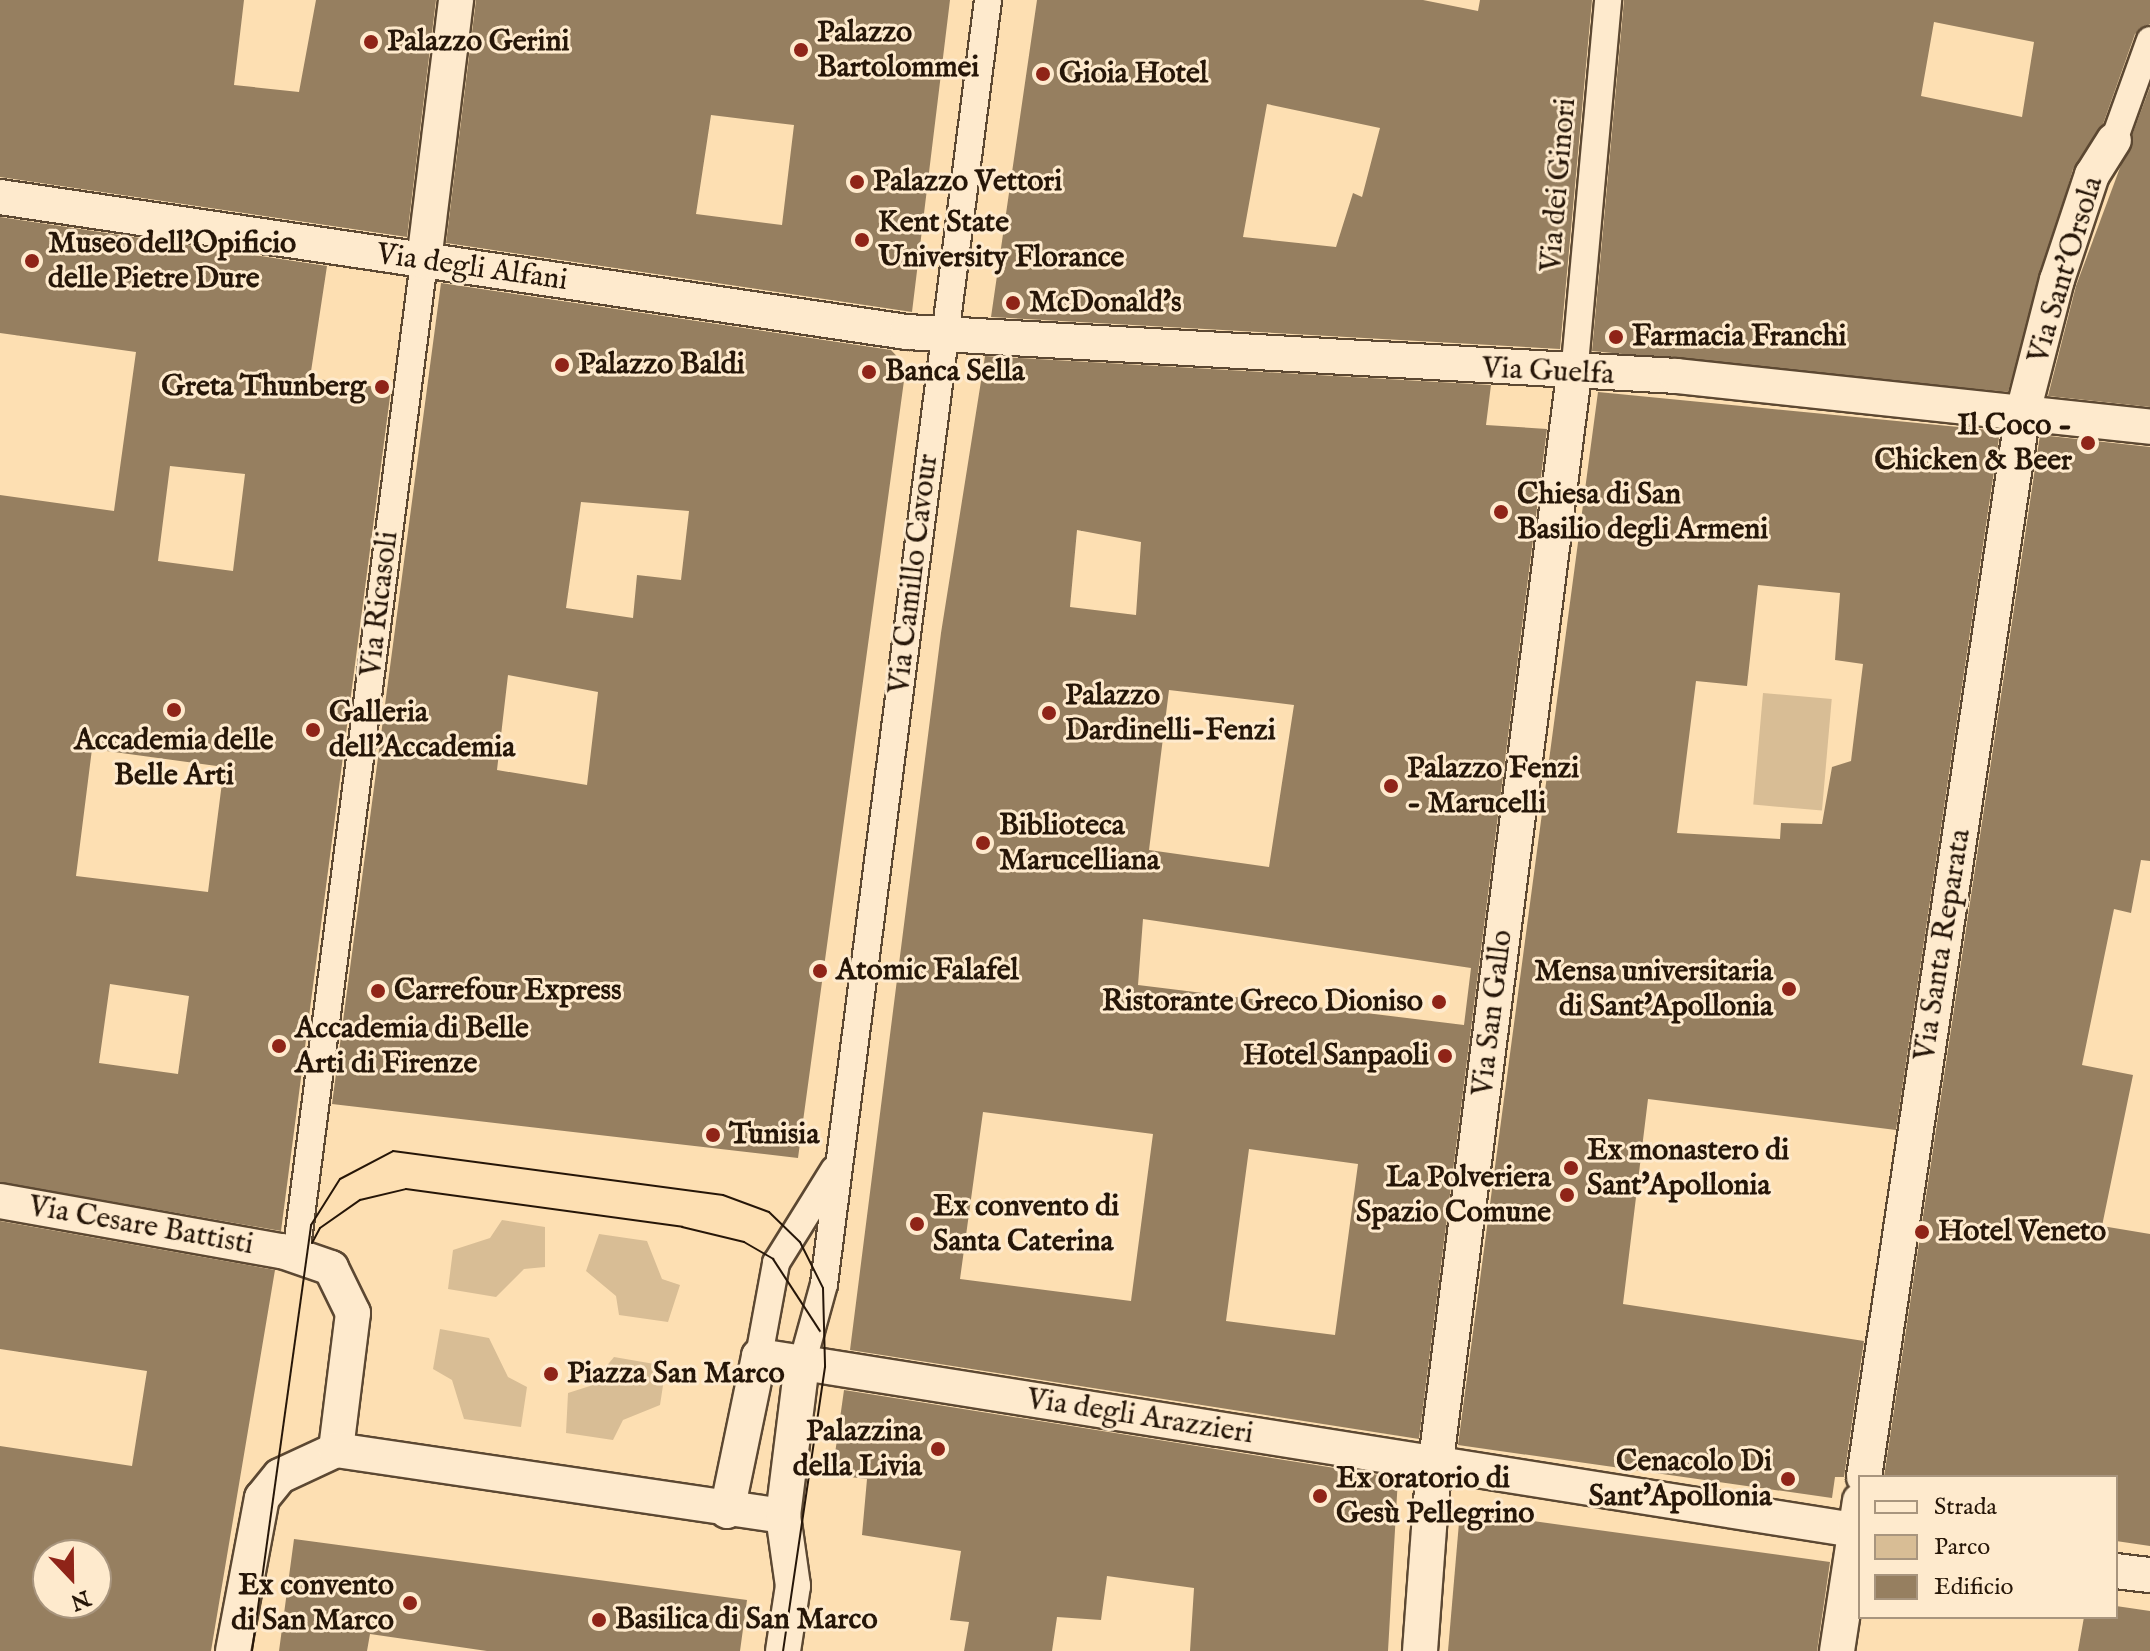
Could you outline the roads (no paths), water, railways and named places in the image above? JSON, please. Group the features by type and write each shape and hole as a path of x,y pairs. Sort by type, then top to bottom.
{"street":[{"name":"Via Ricasoli","path":"289,1253 424,261 456,0"},
{"name":"Via Camillo Cavour","path":"841,1148 988,0"},
{"name":"Via dei Ginori","path":"1574,375 1608,0"},
{"name":"Via Sant'Orsola","path":"2023,412 2057,280 2092,175 2114,140 2150,40"},
{"name":"Via degli Alfani","path":"0,197 424,261 944,334"},
{"name":"Via Guelfa","path":"944,334 1574,375 1769,384 2150,427"},
{"name":"Via San Gallo","path":"1420,1651 1436,1465 1574,375"},
{"name":"Via Santa Reparata","path":"1864,1475 2023,412"},
{"path":"727,1511 776,1263 841,1148"},
{"path":"783,1651 793,1570 783,1516 802,1364 824,1284 841,1148"},
{"name":"Via Cesare Battisti","path":"0,1201 289,1253"},
{"path":"289,1253 331,1268 351,1303 336,1450"},
{"path":"759,1356 802,1364"},
{"name":"Via degli Arazzieri","path":"802,1364 1436,1465 1858,1521"},
{"path":"233,1651 252,1522 280,1476 336,1450 727,1511 783,1516"},
{"path":"1837,1651 1858,1527"},
{"path":"2118,1571 2150,1575"}],"tram line":[{"path":"252,1651 311,1225 340,1179 393,1151 723,1195 769,1212 800,1242 823,1288 825,1367 783,1651"},
{"path":"312,1243 320,1228 360,1200 406,1189 682,1227 744,1242 773,1259 820,1331"}],"place":[{"name":"Palazzo Gerini","path":"371,42"},
{"name":"Palazzo Bartolommei","path":"801,50"},
{"name":"Gioia Hotel","path":"1043,74"},
{"name":"Palazzo Vettori","path":"857,182"},
{"name":"Kent State University Florance","path":"862,240"},
{"name":"Museo dell'Opificio delle Pietre Dure","path":"32,261"},
{"name":"McDonald's","path":"1013,303"},
{"name":"Farmacia Franchi","path":"1616,337"},
{"name":"Palazzo Baldi","path":"562,365"},
{"name":"Banca Sella","path":"869,372"},
{"name":"Greta Thunberg","path":"382,387"},
{"name":"Il Coco - Chicken & Beer","path":"2088,443"},
{"name":"Chiesa di San Basilio degli Armeni","path":"1501,512"},
{"name":"Accademia delle Belle Arti","path":"174,710"},
{"name":"Palazzo Dardinelli-Fenzi","path":"1049,713"},
{"name":"Galleria dell'Accademia","path":"313,730"},
{"name":"Palazzo Fenzi - Marucelli","path":"1391,786"},
{"name":"Biblioteca Marucelliana","path":"983,843"},
{"name":"Atomic Falafel","path":"820,971"},
{"name":"Mensa universitaria di Sant'Apollonia","path":"1789,989"},
{"name":"Carrefour Express","path":"378,991"},
{"name":"Ristorante Greco Dioniso","path":"1439,1002"},
{"name":"Accademia di Belle Arti di Firenze","path":"279,1046"},
{"name":"Hotel Sanpaoli","path":"1445,1056"},
{"name":"Tunisia","path":"713,1135"},
{"name":"Ex monastero di Sant'Apollonia","path":"1571,1168"},
{"name":"La Polveriera Spazio Comune","path":"1567,1195"},
{"name":"Ex convento di Santa Caterina","path":"917,1224"},
{"name":"Hotel Veneto","path":"1922,1232"},
{"name":"Piazza San Marco","path":"551,1374"},
{"name":"Palazzina della Livia","path":"938,1449"},
{"name":"Cenacolo Di Sant'Apollonia","path":"1788,1479"},
{"name":"Ex oratorio di Gesù Pellegrino","path":"1320,1496"},
{"name":"Ex convento di San Marco","path":"410,1603"},
{"name":"Basilica di San Marco","path":"599,1620"}]}
